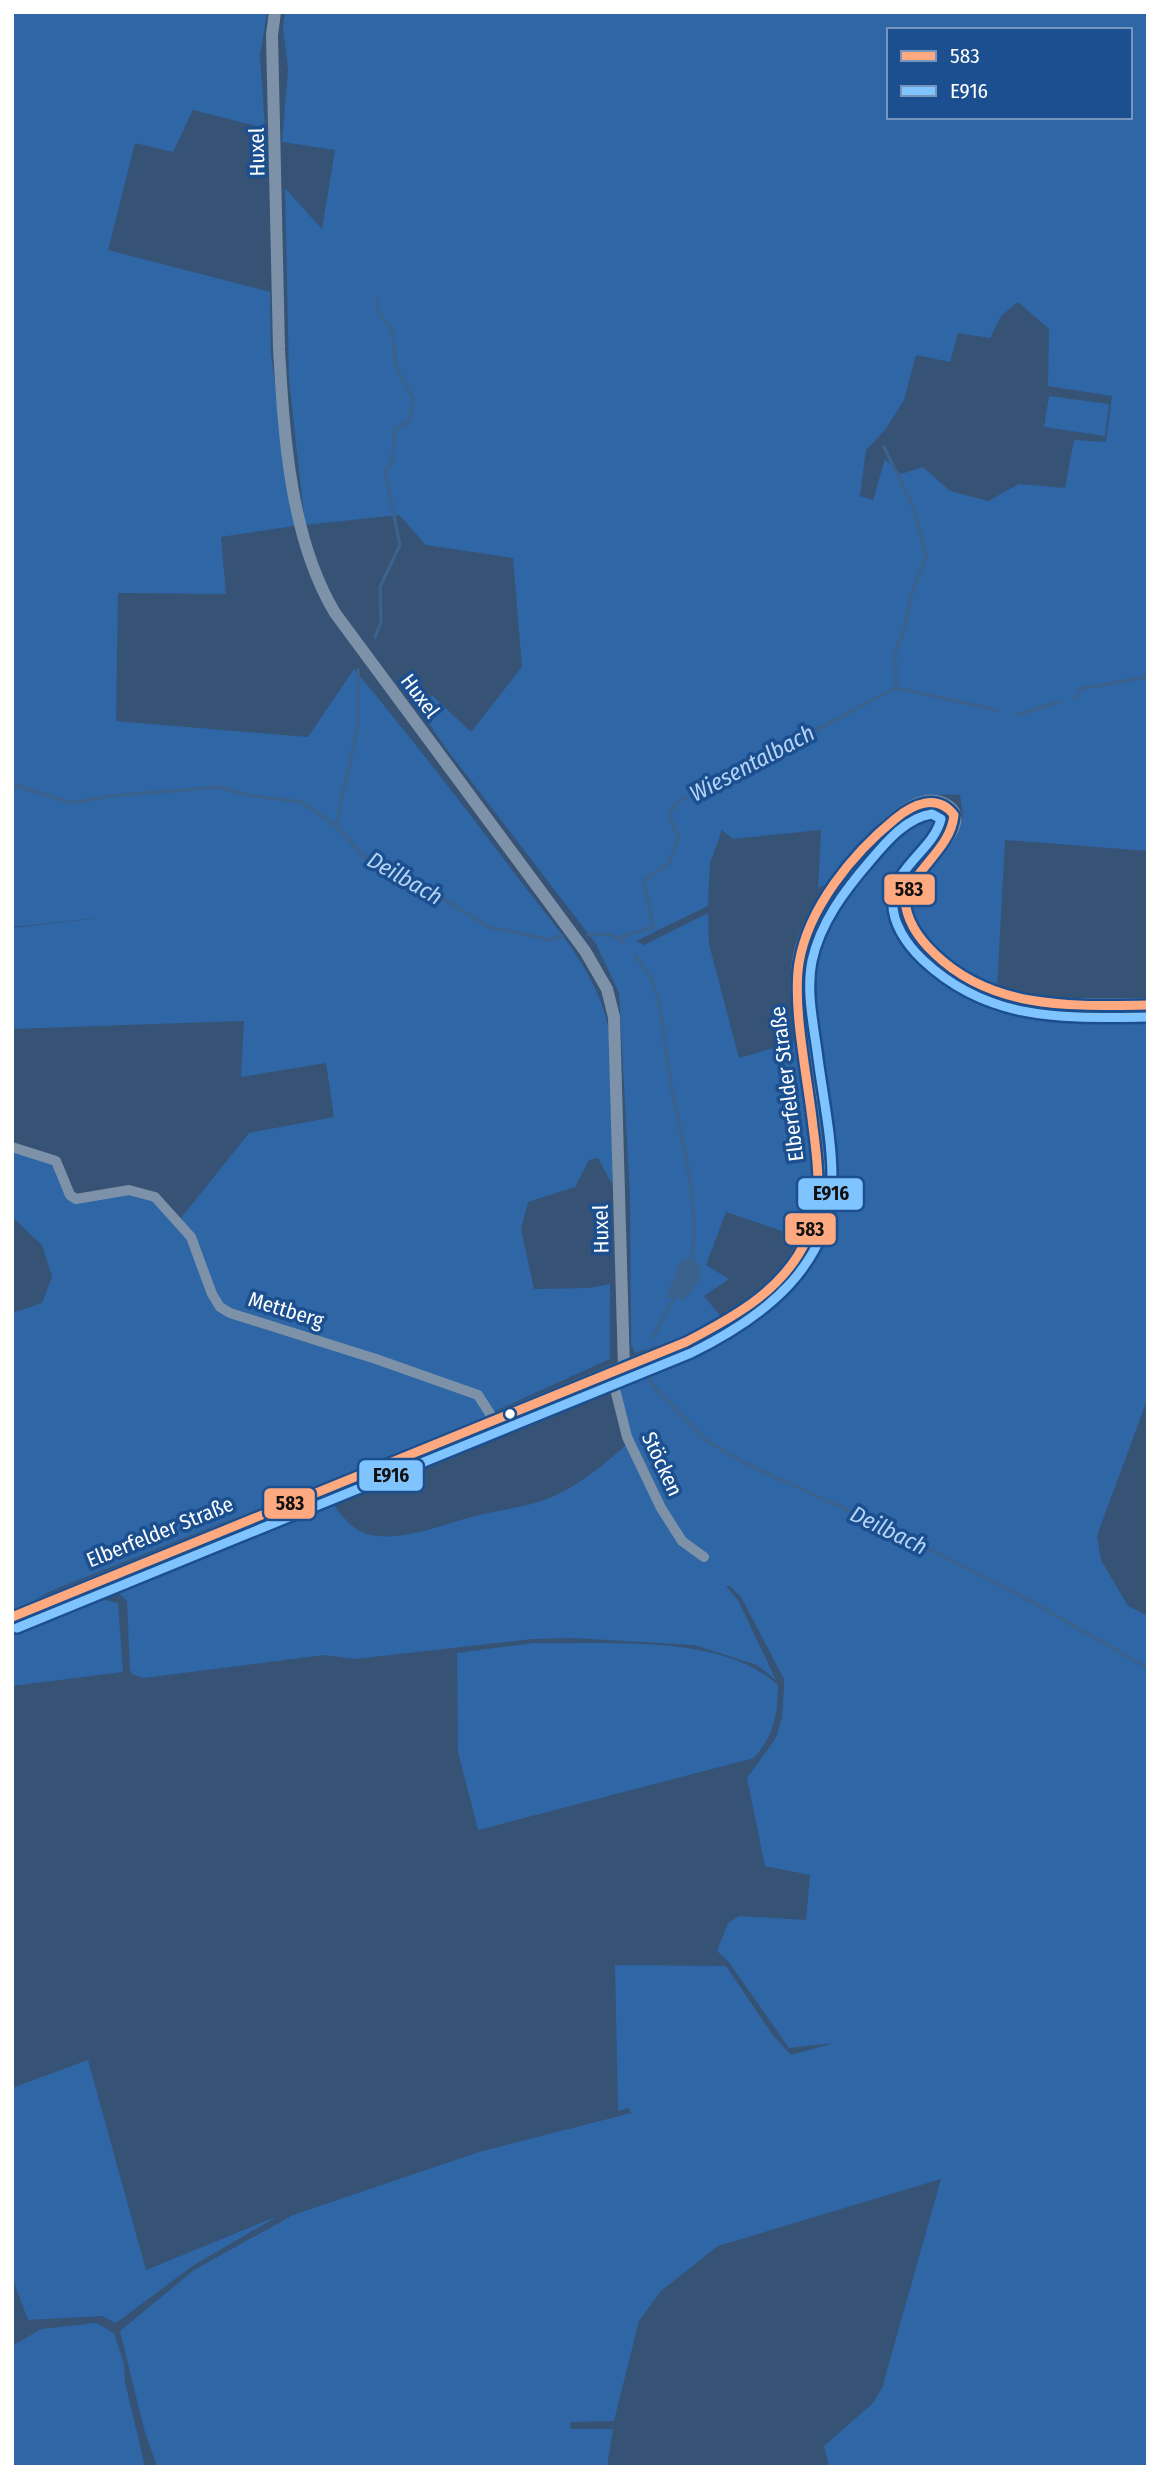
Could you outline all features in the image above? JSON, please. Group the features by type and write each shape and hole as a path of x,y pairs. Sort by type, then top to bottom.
{"main road":[{"name":"Elberfelder Straße","path":"12,1617 686,1342 747,1309 775,1286 798,1258 813,1227 819,1204 820,1178 798,998 799,959 813,921 834,888 870,844 900,815 926,803 940,803 950,807 954,816 955,825 949,836 919,868 905,896 905,908 919,937 949,967 971,983 1009,998 1148,1005"}],"street":[{"name":"Huxel","path":"275,12 272,35 279,349 282,399 301,535 318,584 335,613 594,963 607,989 614,1017 617,1371"},
{"name":"Mettberg","path":"12,1147 55,1161 70,1195 76,1199 129,1190 155,1197 191,1237 212,1294 220,1307 230,1313 376,1359 478,1395 494,1420"},
{"name":"Stöcken","path":"617,1371 628,1437 661,1508 682,1541 704,1558"}],"shaded area":[{"path":"12,12 267,12 260,56 265,128 193,110 173,152 135,143 108,250 270,292 271,354 294,526 221,537 226,594 118,593 116,721 308,737 354,669 554,924 589,976 605,1014 612,1054 612,1184 598,1158 589,1160 575,1187 528,1202 521,1229 534,1289 588,1288 610,1284 610,1359 493,1412 479,1393 222,1305 181,1218 249,1133 334,1117 326,1063 241,1077 244,1021 12,1029 12,928 107,917 12,927"},
{"path":"285,12 1148,12 1148,851 1005,840 997,989 952,963 913,921 911,893 959,829 963,817 960,795 936,795 899,808 871,833 831,882 818,888 821,830 733,839 722,830 710,863 708,906 636,941 644,945 708,913 709,944 739,1058 797,1041 816,1198 803,1238 726,1212 706,1265 729,1279 704,1296 722,1318 686,1336 635,1353 631,1345 630,1198 619,993 596,944 445,747 411,697 433,696 471,732 522,667 513,558 426,545 399,515 305,525 289,379 285,188 322,229 335,150 282,142 288,70 283,27","holes":["1018,302 1049,329 1048,386 1112,396 1106,442 1074,440 1065,488 1019,484 988,501 950,491 923,467 901,474 885,459 873,500 860,496 866,450 885,430 904,400 916,355 950,362 958,333 990,338 1001,316"]},
{"path":"1049,396 1109,404 1105,436 1044,427"},
{"path":"937,810 946,817 945,826 903,886 900,906 903,922 911,936 946,973 977,992 999,999 1050,1006 1148,1010 1148,1397 1097,1536 1101,1560 1128,1606 1148,1616 1148,2467 829,2467 824,2446 873,2403 882,2388 941,2179 718,2246 661,2291 639,2321 614,2421 571,2422 570,2429 613,2429 607,2467 157,2467 144,2429 120,2331 194,2270 293,2215 479,2152 631,2113 629,2108 618,2111 615,1965 726,1966 772,2034 791,2055 834,2043 789,2048 728,1961 717,1951 728,1923 739,1916 806,1920 810,1875 765,1866 747,1778 776,1738 782,1717 784,1679 741,1597 730,1586 726,1586 738,1600 776,1680 757,1665 694,1645 573,1638 533,1639 355,1659 324,1655 144,1678 133,1675 130,1670 127,1601 120,1594 89,1590 326,1494 353,1527 377,1536 413,1533 534,1503 574,1485 628,1443 619,1424 620,1378 722,1330 770,1298 799,1266 824,1214 827,1179 802,977 809,951 818,926 834,898 878,841 905,817 918,812"},
{"path":"12,1150 54,1165 66,1195 129,1193 154,1199 188,1238 219,1308 476,1397 488,1417 51,1591 12,1612 12,1313 42,1303 52,1277 42,1245 12,1217"},
{"path":"682,1259 694,1259 701,1266 699,1282 683,1301 679,1298 665,1298"},
{"path":"80,1594 118,1603 123,1672 12,1686 12,1624"},
{"path":"534,1643 662,1645 695,1649 726,1657 754,1668 778,1685 777,1706 770,1733 754,1758 478,1830 458,1752 457,1653"},
{"path":"88,2060 146,2270 278,2216 194,2265 116,2323 102,2316 28,2320 12,2277 12,2088"},
{"path":"96,2323 114,2333 124,2364 125,2382 145,2467 12,2467 12,2346 41,2329"}],"waterway":[{"path":"375,637 381,622 380,587 400,545 385,471 392,461 395,430 410,420 413,399 396,367 392,330 377,310 377,296"},
{"path":"884,447 913,507 926,556 910,599 905,629 895,652 896,688"},
{"path":"336,826 358,725 358,670"},
{"name":"Wiesentalbach","path":"1075,698 1079,689 1148,677"},
{"name":"Wiesentalbach","path":"617,938 653,927 644,880 669,863 679,837 669,815 677,802 896,688 997,710"},
{"name":"Wiesentalbach","path":"1016,715 1059,702"},
{"name":"Deilbach","path":"12,784 72,803 110,796 219,787 247,795 302,802 336,826 367,859 398,872 489,927 551,940 562,936"},
{"name":"Deilbach","path":"588,935 609,934 623,942"},
{"name":"Deilbach","path":"635,955 652,981 661,1011 671,1084 691,1187 694,1237 691,1261"},
{"name":"Deilbach","path":"653,1337 675,1297"},
{"name":"Deilbach","path":"647,1373 652,1385 707,1441 747,1464 906,1537 1016,1593 1148,1668"}],"transit line":[{"name":"583","path":"12,1617 686,1342 757,1300 798,1255 808,1236 816,1209 816,1155 797,981 804,942 822,902 849,865 879,833 909,809 933,803 940,804 954,815 946,838 916,877 905,899 914,929 935,954 982,986 1008,995 1062,1004 1148,1005"},
{"name":"E916","path":"17,1628 691,1353 743,1323 767,1305 807,1263 820,1238 829,1209 832,1178 830,1146 810,995 810,972 816,947 827,920 852,884 890,839 914,820 932,814 941,819 931,840 900,877 893,900 897,925 923,960 948,980 1001,1006 1057,1016 1148,1017"}]}
